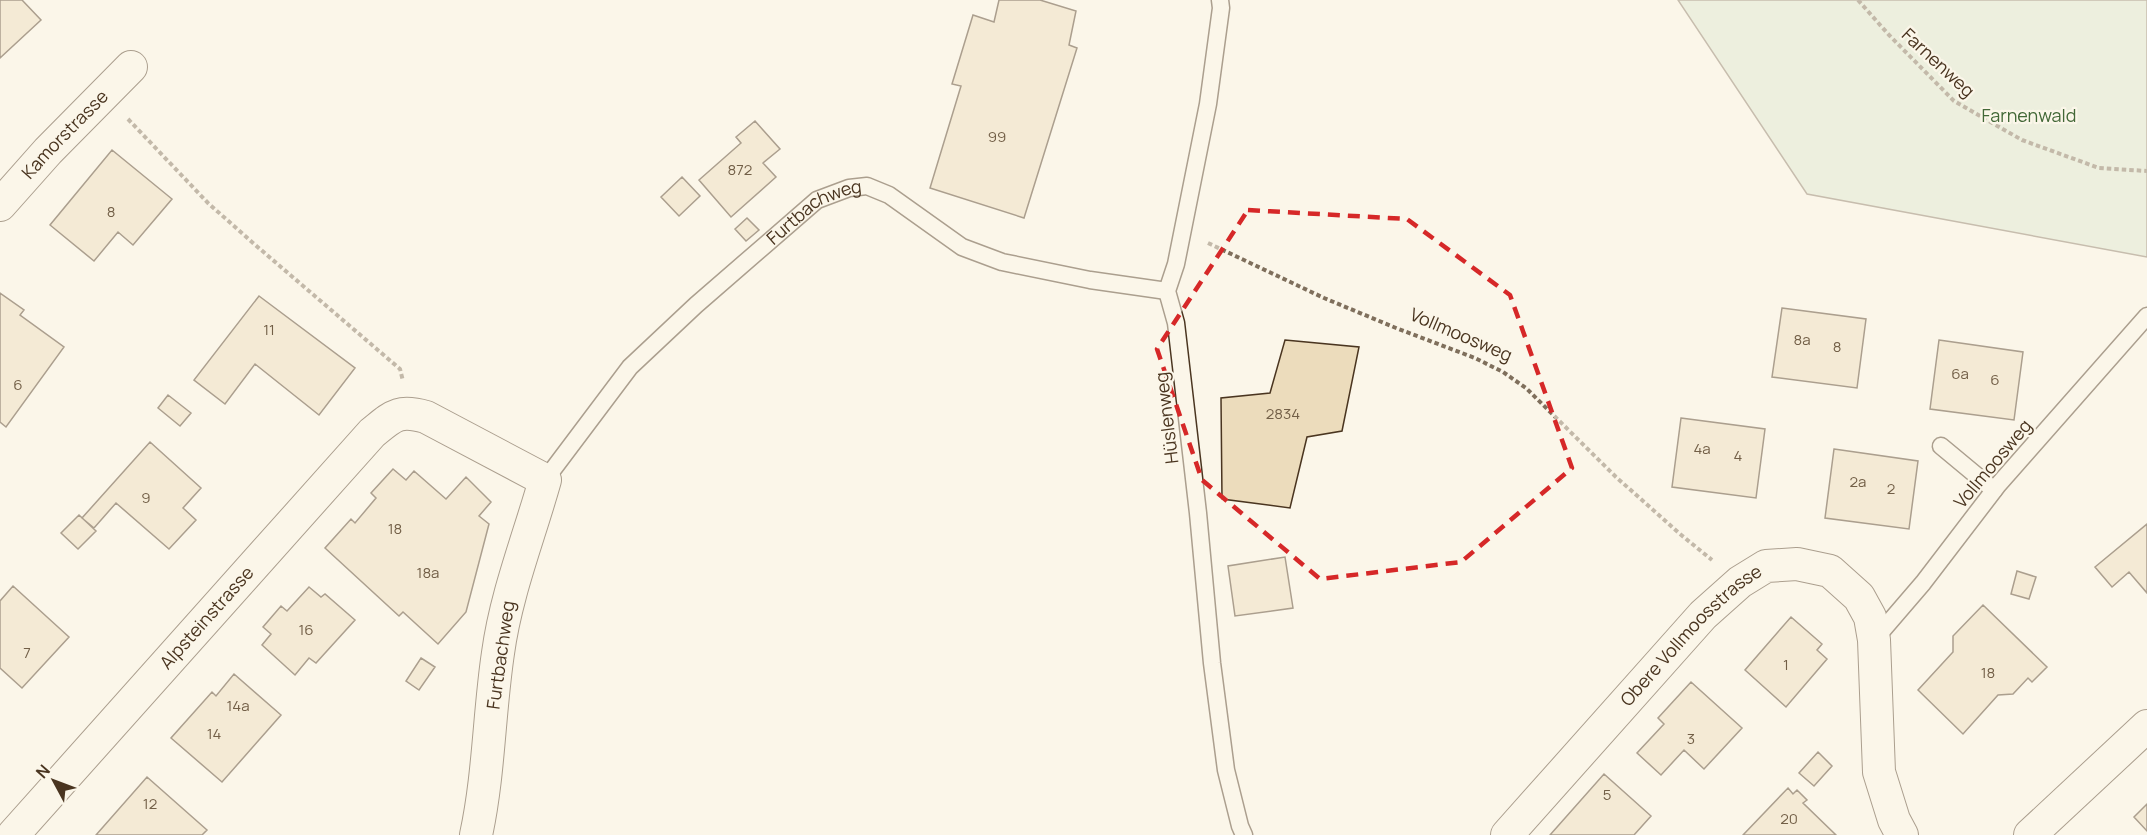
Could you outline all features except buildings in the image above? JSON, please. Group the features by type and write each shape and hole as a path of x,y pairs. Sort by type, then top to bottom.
{"street":[{"name":"Kamorstrasse","path":"0,205 48,151 131,67"},
{"path":"408,412 426,417 545,480"},
{"name":"Alpsteinstrasse","path":"13,835 372,433 390,417 408,412"},
{"name":"Furtbachweg","path":"476,835 482,807 498,652 509,594 545,480"},
{"name":"Obere Vollmoosstrasse","path":"1507,835 1703,615 1740,582 1766,566 1797,564 1830,571 1859,597 1870,617 1874,640 1879,772 1894,820 1902,835"},
{"path":"2030,835 2147,726"}],"lane":[{"path":"1167,291 1176,264 1208,104 1221,8 1220,0"},
{"name":"Furtbachweg","path":"545,480 630,367 696,305 817,200 849,188 867,186 889,195 962,247 1002,262 1090,280 1167,291"},
{"name":"Hüslenweg","path":"1167,291 1176,323 1198,513 1212,663 1226,770 1244,835"},
{"name":"Vollmoosweg","path":"1874,640 1923,583 1994,490 2147,316"},
{"path":"1941,446 1994,490"}],"path":[{"name":"Farnenweg","path":"1858,0 1954,101 2022,140 2098,168 2147,171"},
{"path":"122,112 216,209 400,369 408,412"},
{"name":"Vollmoosweg","path":"1182,234 1219,247 1324,298 1475,358 1503,372 1526,388 1650,508 1740,582"}],"highlighted area":[{"path":"1248,210 1407,219 1510,295 1572,468 1461,562 1320,579 1202,480 1157,349"}],"green space":[{"name":"Farnenwald","path":"1678,0 2147,0 2147,257 1807,194"}]}
